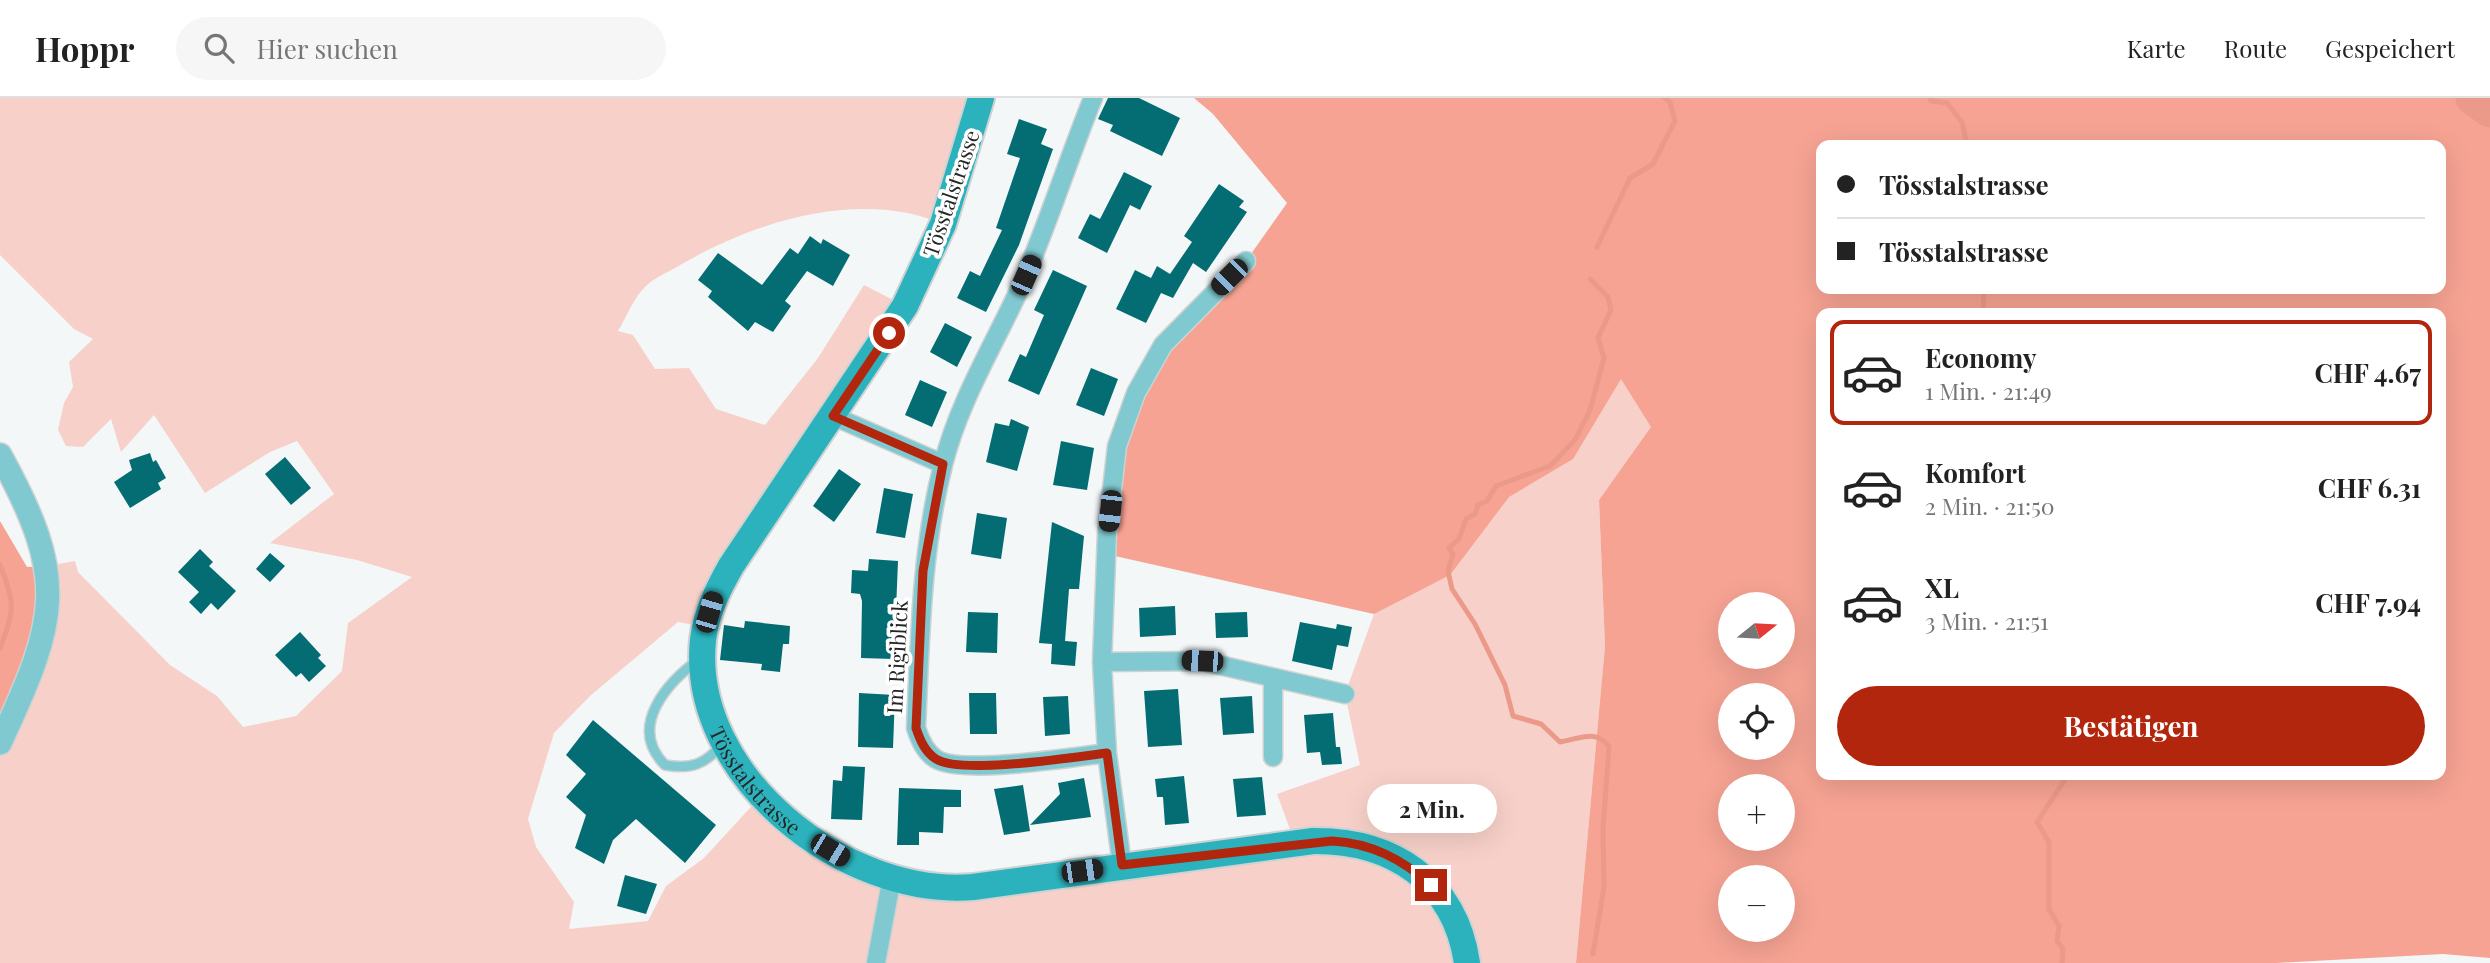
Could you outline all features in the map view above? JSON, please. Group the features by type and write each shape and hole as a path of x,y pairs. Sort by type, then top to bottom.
{"main road":[{"name":"Tösstalstrasse","path":"981,98 943,224 923,270 889,333 731,566 714,596 705,627 702,657 708,700 723,743 761,796 789,822 843,857 917,886 961,888 1313,841 1345,842 1374,848 1405,863 1431,885 1456,924 1467,963"}],"street":[{"name":"Im Rigiblick","path":"1093,98 1043,235 1008,314 968,391 943,464 923,571 916,728 920,741 936,758 946,763 1036,762 1107,753"},
{"path":"1122,865 1107,753 1102,662 1107,533 1117,446 1136,393 1163,345 1246,261"},
{"path":"833,416 943,464"},
{"path":"0,456 30,513 47,566 49,593 44,635 27,685 0,743"},
{"path":"1102,662 1202,661 1345,694"},
{"path":"1273,678 1273,757"},
{"path":"876,963 892,877"}],"lane":[{"path":"702,657 683,671 661,697 648,731 650,743 666,765 688,768 699,765 723,743"}],"shaded area":[{"path":"0,98 981,98 943,224 911,214 878,209 843,210 775,223 711,248 654,280 638,296 618,331 633,335 655,369 689,368 716,409 765,425 818,358 864,285 905,306 705,627 678,622 590,696 554,733 528,819 536,847 574,902 569,929 648,921 666,886 704,858 761,796 917,886 1295,843 1277,794 1360,765 1345,694 1374,614 1445,550 1621,378 1652,427 1599,500 1605,646 1576,963 0,963 0,743 47,566 75,561 78,572 170,665 217,696 243,727 296,716 342,671 348,623 412,577 357,560 270,543 334,494 297,441 270,452 205,493 154,415 121,452 111,419 83,447 66,446 58,430 64,403 73,387 69,362 93,339 74,329 0,255"},
{"path":"1194,98 2490,98 2490,958 2443,954 2276,963 1576,963 1605,646 1599,500 1651,427 1621,379 1573,459 1509,497 1450,575 1374,614 1106,554 1117,446 1163,345 1246,261 1287,203 1213,114"},
{"path":"0,521 27,567 47,566 49,593 0,743"}],"building":[{"path":"1108,98 1139,98 1180,118 1162,156 1110,131 1113,125 1098,119"},
{"path":"1019,119 1047,129 1041,144 1053,149 1019,245 986,312 957,298 970,271 980,276 1002,230 996,228 1020,158 1007,154"},
{"path":"1124,172 1152,186 1140,210 1130,205 1107,253 1078,238 1090,214 1100,219"},
{"path":"1219,184 1244,201 1239,207 1247,212 1206,272 1193,263 1173,298 1161,293 1146,323 1116,309 1135,270 1151,278 1157,266 1170,274 1192,242 1184,236"},
{"path":"810,236 821,244 823,239 850,255 833,286 807,271 785,301 791,306 773,332 755,322 748,331 708,297 712,291 698,280 718,253 762,285 790,248 798,254"},
{"path":"1053,270 1087,286 1039,395 1008,381 1020,354 1026,357 1044,315 1034,310"},
{"path":"945,323 972,337 957,367 930,352"},
{"path":"1091,368 1118,379 1104,416 1076,405"},
{"path":"920,380 947,392 932,427 905,415"},
{"path":"1011,419 1029,427 1017,471 986,462 995,423 1009,426"},
{"path":"1061,441 1094,448 1087,490 1053,485"},
{"path":"150,453 153,462 156,460 166,478 158,483 161,489 130,508 114,482 132,470 129,460"},
{"path":"285,457 311,488 291,505 265,474"},
{"path":"839,469 861,484 834,522 813,506"},
{"path":"884,488 913,494 905,538 876,533"},
{"path":"977,513 1007,518 1001,559 971,554"},
{"path":"1052,522 1084,536 1079,589 1069,589 1065,641 1077,642 1075,666 1051,664 1052,644 1039,643"},
{"path":"200,549 213,562 209,566 236,591 218,610 211,603 201,614 189,602 199,592 178,572"},
{"path":"270,553 285,566 270,582 256,569"},
{"path":"869,559 898,561 894,659 861,658 862,601 860,594 851,593 852,570 868,571"},
{"path":"1175,606 1176,635 1140,637 1139,608"},
{"path":"968,612 998,613 997,653 966,652"},
{"path":"1247,612 1248,637 1216,638 1215,613"},
{"path":"745,621 790,626 789,644 783,644 780,672 761,670 762,664 720,660 724,625 744,628"},
{"path":"1300,622 1336,629 1337,624 1352,627 1348,647 1337,645 1332,670 1292,661"},
{"path":"300,632 321,655 318,658 326,666 309,682 301,673 296,677 275,655"},
{"path":"1178,689 1182,745 1148,747 1144,691"},
{"path":"859,693 895,695 893,748 858,747"},
{"path":"969,693 996,693 997,734 970,734"},
{"path":"1068,696 1070,734 1045,736 1043,697"},
{"path":"1252,696 1254,733 1223,735 1220,698"},
{"path":"1333,713 1336,747 1340,747 1342,764 1322,765 1320,752 1307,753 1304,715"},
{"path":"593,720 716,825 685,863 636,819 613,840 604,864 575,848 586,815 566,797 586,774 566,755"},
{"path":"843,766 865,767 862,820 831,819 833,780 842,781"},
{"path":"1184,776 1189,823 1165,825 1163,797 1157,797 1155,779"},
{"path":"1262,777 1266,815 1237,817 1233,779"},
{"path":"1084,778 1091,817 1030,825 1060,794 1058,783"},
{"path":"1023,785 1030,831 1004,835 994,789"},
{"path":"899,788 961,790 961,807 944,807 943,833 919,832 919,845 897,845"},
{"path":"625,875 657,884 646,914 617,906"}],"waterway":[{"path":"1597,247 1630,178 1653,164 1675,121 1670,102 1665,98"},
{"path":"1930,98 1931,101 1947,103 1962,122 1966,140"},
{"path":"2472,98 2490,111"},
{"path":"1590,279 1608,297 1611,310 1598,338 1604,358 1590,410 1575,440 1550,466 1496,486 1487,501 1478,505 1475,514 1466,519 1459,539 1449,548 1453,554 1448,571 1452,589 1475,624 1505,685 1513,716 1541,724 1560,742 1593,736 1604,741 1609,747 1603,829 1604,887 1593,954"},
{"path":"1983,308 1984,294"},
{"path":"0,565 11,598 11,615 0,648"},
{"path":"2062,963 2063,949 2057,941 2059,926 2049,909 2049,842 2037,822 2064,780"}],"route":[{"path":"889,333 833,416 943,464 923,571 916,728 920,741 927,750 946,763 965,764 1036,762 1107,753 1122,865 1313,841 1332,841 1374,848 1391,855 1431,885"}]}
